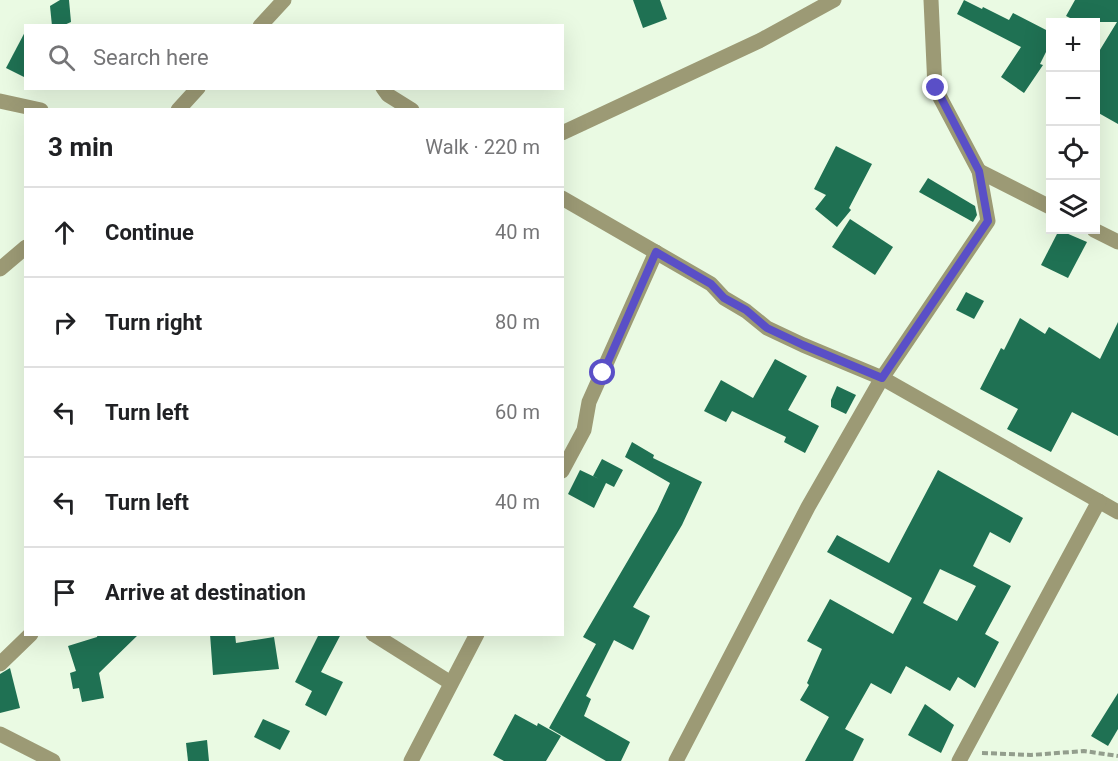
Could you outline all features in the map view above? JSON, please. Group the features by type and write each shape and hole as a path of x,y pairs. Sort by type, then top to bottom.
{"street":[{"path":"262,24 284,0"},
{"path":"564,132 761,40 834,0"},
{"path":"676,761 808,507 882,378 988,221 979,171 936,88 931,0"},
{"path":"180,108 196,90"},
{"path":"384,90 388,95 409,108"},
{"path":"0,101 31,108"},
{"path":"979,171 1046,205"},
{"path":"564,199 711,284 724,298 746,310 767,328 882,378 1118,512"},
{"path":"1100,233 1118,242"},
{"path":"0,269 24,249"},
{"path":"564,467 584,430 589,402 656,252"},
{"path":"961,756 1099,501"},
{"path":"0,664 29,636"},
{"path":"376,636 451,683"},
{"path":"411,761 476,636"},
{"path":"0,734 53,761"}],"path":[{"path":"961,756 1031,755 1084,751 1118,756"}],"building":[{"path":"60,0 69,0 71,22 52,24 50,6"},
{"path":"633,0 660,0 667,19 643,28"},
{"path":"964,0 1009,20 1013,13 1046,30 1046,52 1040,64 1043,65 1024,93 1001,77 1021,47 957,14"},
{"path":"1075,0 1118,0 1118,124 1100,114 1100,50 1117,22 1100,22 1100,18 1066,16"},
{"path":"24,34 24,77 6,68"},
{"path":"836,146 872,164 849,208 851,210 837,227 815,209 826,195 814,189"},
{"path":"928,178 975,206 977,215 973,222 919,192"},
{"path":"850,219 893,247 875,275 832,247"},
{"path":"1057,234 1068,234 1087,242 1068,278 1041,265"},
{"path":"966,292 984,301 974,319 956,310"},
{"path":"1020,318 1045,334 1049,327 1100,359 1118,322 1118,436 1072,412 1051,452 1007,429 1018,409 980,389 1001,348 1004,350"},
{"path":"775,359 807,376 788,410 819,426 805,453 784,442 786,437 732,411 726,422 704,411 721,380 753,398"},
{"path":"837,386 856,395 846,414 831,407 831,400"},
{"path":"632,442 654,455 653,458 702,482 682,525 633,607 650,616 633,650 614,640 586,696 591,699 584,716 630,742 621,761 606,761 549,728 596,644 583,637 657,511 670,483 625,457"},
{"path":"602,459 623,470 614,487 606,483 594,508 568,494 580,470 599,479 593,476"},
{"path":"938,470 1023,518 1010,543 990,532 973,566 1011,586 985,634 999,642 975,688 958,677 950,691 906,666 891,694 871,683 845,729 864,739 853,761 805,761 829,717 800,700 809,685 807,683 822,649 807,641 830,599 893,634 912,598 827,552 837,535 889,563","holes":["940,569 976,586 957,621 923,603"]},
{"path":"137,636 99,673 104,698 82,702 79,688 73,689 70,673 76,671 68,646 97,637"},
{"path":"210,636 235,636 236,643 274,637 279,669 213,675"},
{"path":"318,636 340,636 321,672 343,682 326,716 305,705 312,691 295,682"},
{"path":"10,668 20,708 0,713 0,674"},
{"path":"1118,693 1118,729 1108,746 1091,736"},
{"path":"925,704 954,725 941,753 908,735"},
{"path":"515,714 537,726 538,723 561,736 546,761 504,761 493,755"},
{"path":"263,719 290,731 280,750 254,737"},
{"path":"207,740 209,761 188,761 186,743"}],"route":[{"path":"603,373 656,252 711,284 724,298 746,310 767,328 882,378 988,221 979,171 936,88"}]}
